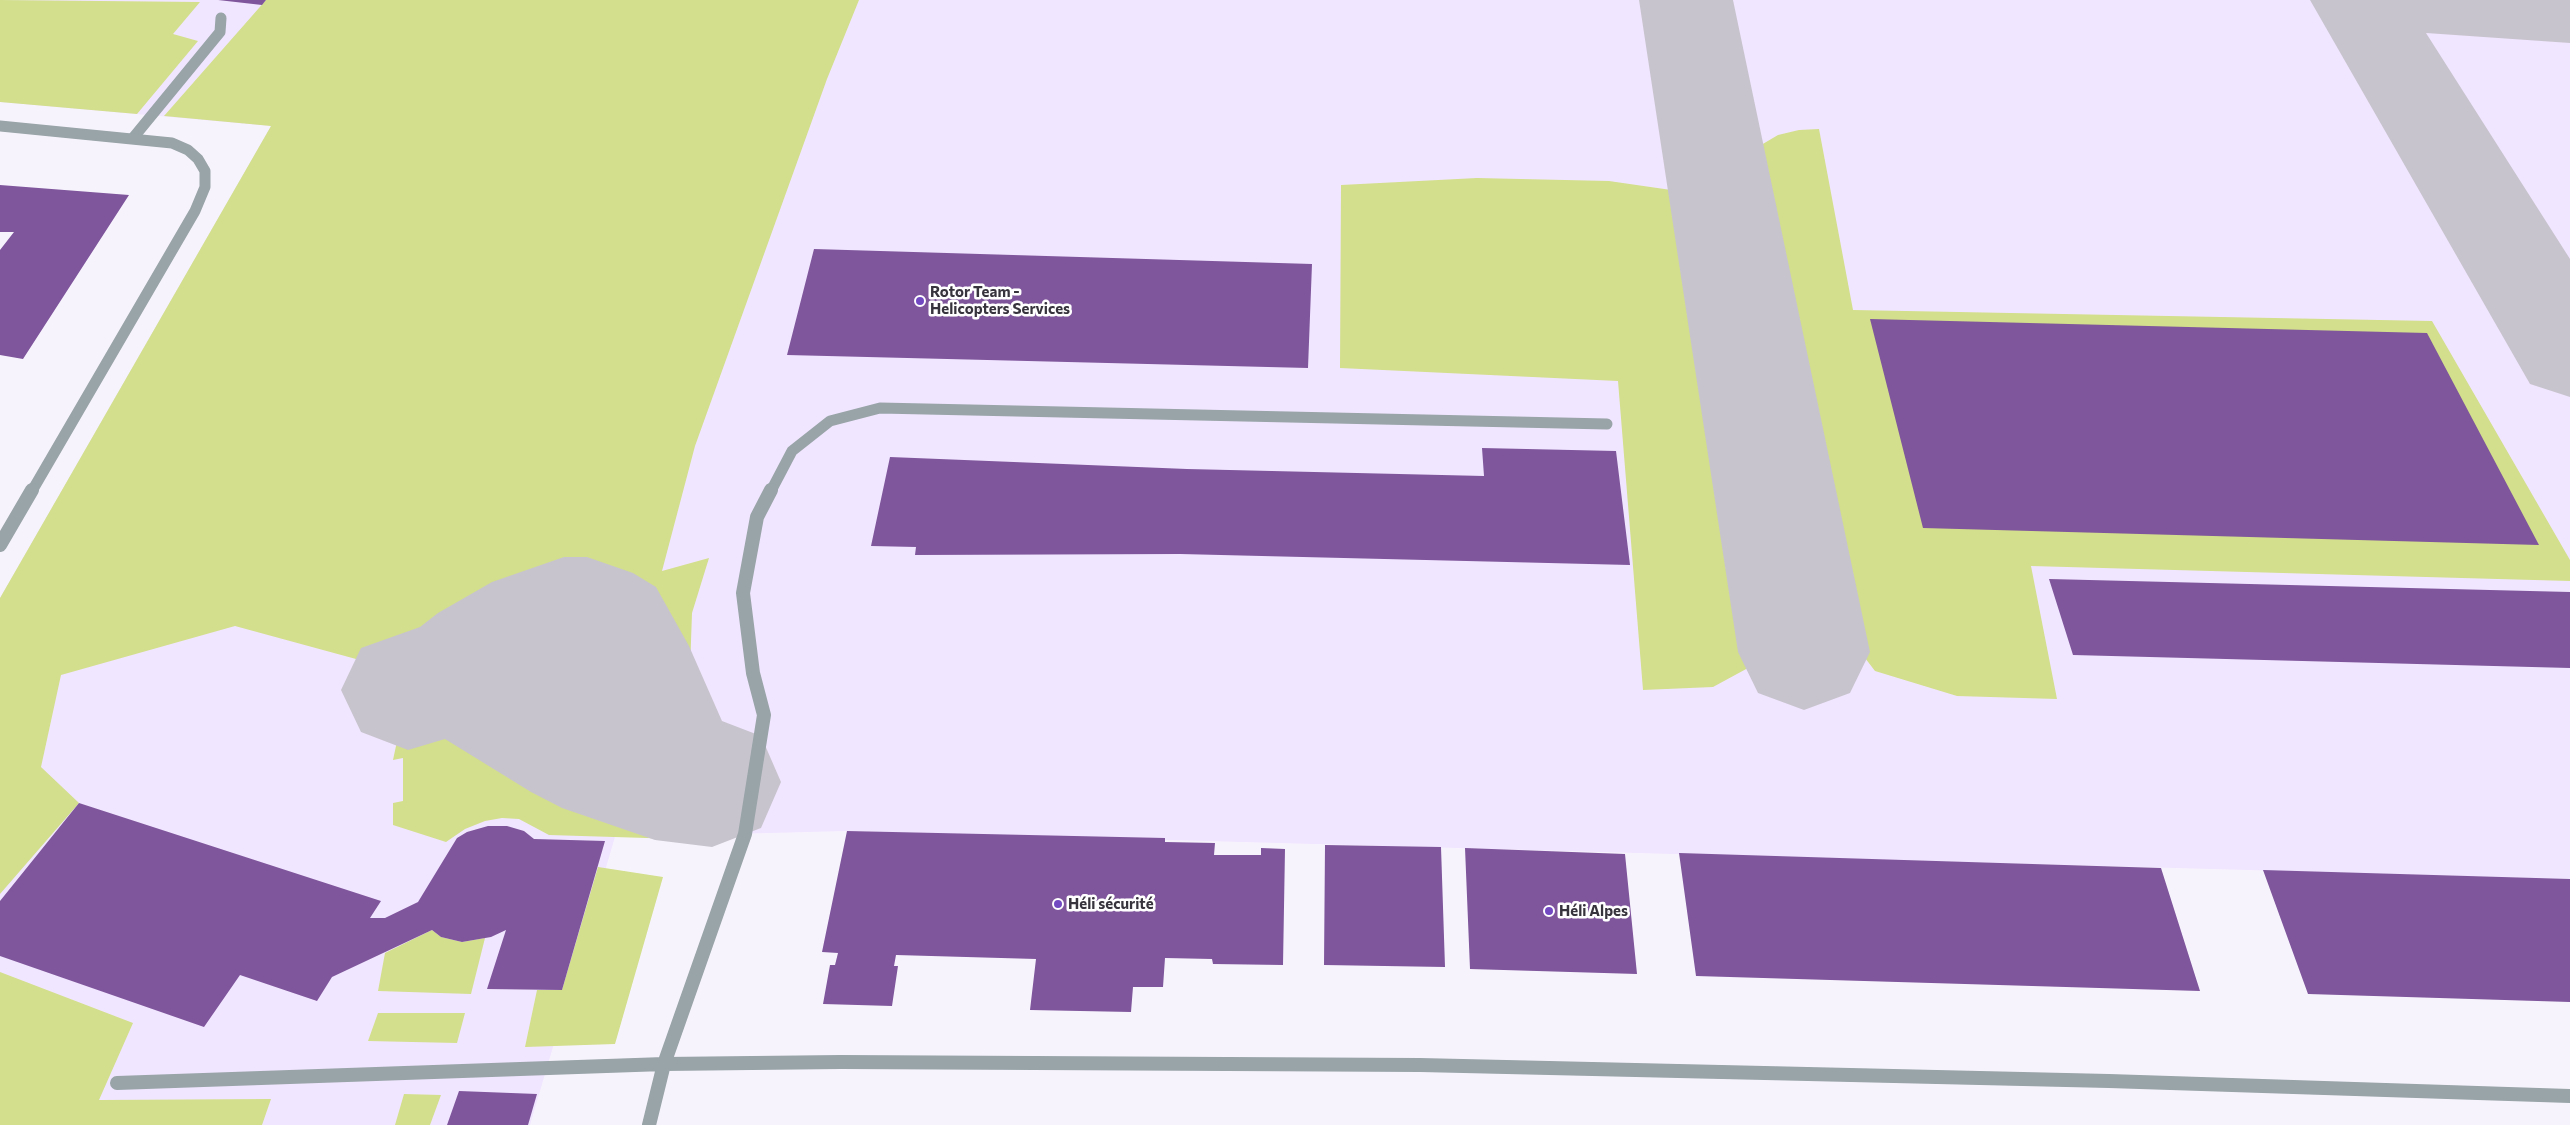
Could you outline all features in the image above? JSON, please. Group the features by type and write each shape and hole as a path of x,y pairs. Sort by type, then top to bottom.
{"street":[{"path":"133,138 220,32 221,18"},
{"path":"0,126 165,141 188,150 198,159 205,171 206,188 195,211 0,545"},
{"path":"649,1125 664,1064 745,834 764,715 754,673 743,593 757,517 792,451 830,421 880,408 1607,424"},
{"path":"117,1082 664,1064 841,1062 1420,1065 2119,1081 2570,1096"}],"shaded area":[{"path":"0,0 2570,0 2570,879 847,831 615,837 530,1125 0,1125 0,598 271,126 0,102"}],"green space":[{"path":"0,0 200,2 173,34 198,41 137,114 0,102"},
{"path":"266,0 859,0 827,79 695,446 662,571 709,558 692,613 690,670 704,745 689,738 672,707 651,642 632,611 607,595 571,591 536,600 497,621 467,646 411,674 235,626 61,675 41,767 79,803 0,894 0,598 271,126 164,116"},
{"path":"1819,129 1853,310 2432,321 2570,560 2570,581 2031,566 2057,699 1957,696 1875,671 1830,612 1740,171 1756,148 1778,135 1799,130"},
{"path":"1477,178 1609,181 1678,191 1757,638 1748,668 1713,687 1643,690 1618,381 1340,368 1341,185"},
{"path":"563,642 580,644 593,650 606,664 630,714 628,731 620,737 606,736 579,716 599,689 561,651 524,680 515,678 519,666 529,655 545,645"},
{"path":"426,700 669,814 679,839 549,835 519,819 502,818 485,821 465,829 446,842 393,825 393,803 403,801 403,758 393,760 403,713 412,703"},
{"path":"598,867 663,877 615,1044 525,1047 537,990 562,990"},
{"path":"432,930 441,937 462,942 485,938 471,994 378,991 385,953"},
{"path":"0,972 133,1023 99,1100 271,1099 262,1125 0,1125"},
{"path":"378,1013 465,1013 457,1043 368,1041"},
{"path":"404,1094 441,1095 430,1125 395,1125"}],"building":[{"path":"218,0 266,0 262,5"},
{"path":"0,185 129,195 23,359 0,355 0,250 14,232 0,232"},
{"path":"814,249 1312,264 1308,368 787,355"},
{"path":"1870,319 2427,333 2539,545 1923,528"},
{"path":"1482,448 1616,451 1630,565 1180,554 915,555 916,547 871,546 890,457 1187,469 1484,476"},
{"path":"2049,579 2570,592 2570,668 2073,655"},
{"path":"79,803 381,901 370,918 385,918 418,902 457,838 467,832 488,826 507,826 524,831 534,839 605,841 562,990 487,989 506,930 491,937 462,942 441,937 432,930 332,977 317,1001 240,975 204,1027 0,956 0,901"},
{"name":"Héli sécurité","path":"847,831 1165,838 1165,842 1215,843 1214,855 1261,855 1261,848 1285,849 1283,965 1213,964 1212,959 1165,958 1163,987 1133,987 1131,1012 1030,1010 1036,959 896,955 894,966 898,966 892,1006 823,1004 830,965 835,965 838,953 822,952"},
{"path":"1325,845 1441,847 1445,967 1324,965"},
{"name":"Héli Alpes","path":"1465,848 1625,854 1637,974 1470,969"},
{"path":"1679,853 2161,868 2200,991 1696,976"},
{"path":"2263,870 2570,879 2570,1002 2308,994"},
{"path":"459,1091 537,1094 528,1125 447,1125"}],"taxiway":[{"path":"1686,0 1804,652"},
{"path":"2357,0 2570,353"},
{"path":"2375,0 2570,13"},
{"path":"458,676 484,654 538,622 564,613 587,613 600,619 610,627 642,688 657,728 659,750 655,776"},
{"path":"408,690 458,676"},
{"path":"458,676 579,748 611,763 655,776"},
{"path":"655,776 712,782"}],"place":[{"name":"Rotor Team - Helicopters Services","path":"920,301"},
{"name":"Héli sécurité","path":"1058,904"},
{"name":"Héli Alpes","path":"1549,911"}]}
